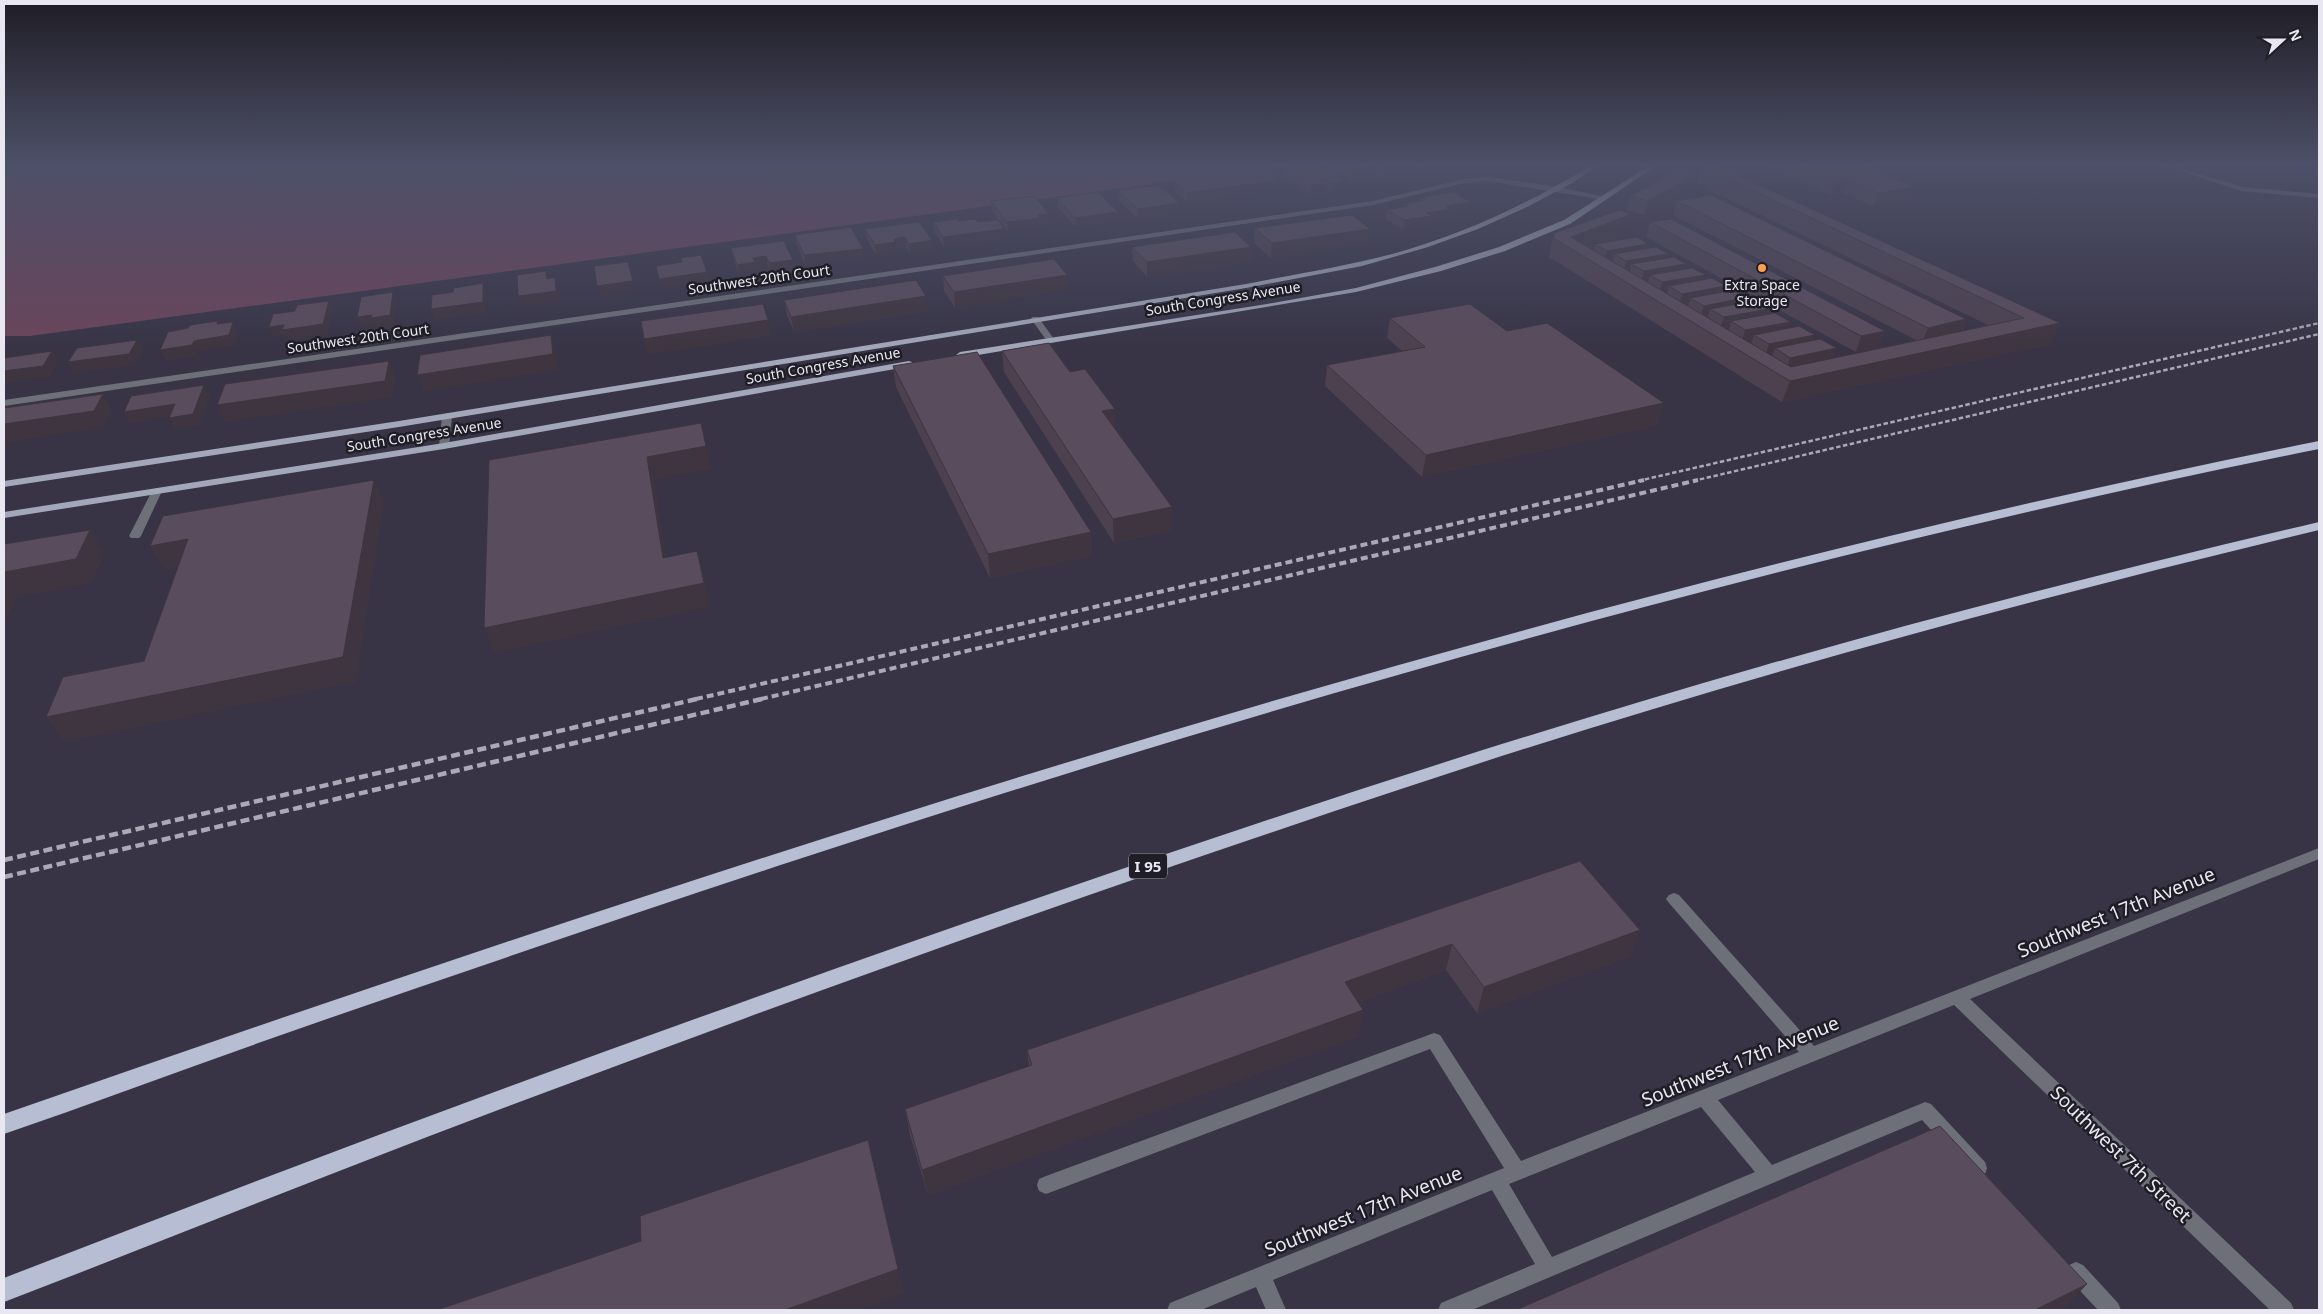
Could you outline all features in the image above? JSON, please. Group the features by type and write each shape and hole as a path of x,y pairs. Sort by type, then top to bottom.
{"highway":[{"path":"4,1124 387,990 664,897 1024,781 1338,686 1626,605 1756,572 2101,490 2319,445"},
{"name":"I 95","path":"4,1290 330,1163 589,1066 1017,912 1368,792 1805,658 2054,590 2319,526"}],"main road":[{"name":"South Congress Avenue","path":"4,484 447,416 1246,286 1399,254 1471,227"},
{"name":"South Congress Avenue","path":"954,356 1356,290 1502,249 1554,227"},
{"name":"South Congress Avenue","path":"4,515 444,446 915,363"}],"street":[{"name":"Southwest 20th Court","path":"4,403 1207,227"},
{"path":"1035,320 1050,339"},
{"path":"444,446 447,416"},
{"path":"135,536 157,491"},
{"name":"Southwest 17th Avenue","path":"1176,1310 1496,1180 2319,853"},
{"path":"1674,899 1812,1055"},
{"name":"Southwest 7th Street","path":"1958,998 2284,1310"},
{"path":"1046,1185 1434,1040 1517,1172"},
{"path":"1705,1098 1769,1175"},
{"path":"1448,1310 1925,1110 1991,1182"},
{"path":"1496,1180 1548,1268"},
{"path":"2065,1260 2111,1310"},
{"path":"1260,1276 1276,1310"}],"shaded area":[{"path":"4,227 832,227 30,336 4,336"}],"building":[{"path":"851,227 863,249 804,255 795,235"},
{"path":"923,227 932,240 909,244 905,237 894,239 896,242 875,245 865,229"},
{"path":"937,227 1003,227 1004,229 943,237"},
{"path":"1368,227 1370,229 1272,243 1255,228"},
{"path":"1571,227 1596,227 1571,237 1791,367 2024,318 1831,227 1852,227 2060,323 1790,381 1553,238 1555,233"},
{"path":"1660,227 1687,227 1885,331 1861,336"},
{"path":"1729,227 1777,227 1966,319 1928,328"},
{"path":"1235,232 1251,247 1147,262 1132,247"},
{"path":"1637,237 1648,244 1607,251 1595,244"},
{"path":"784,241 793,260 769,263 766,256 753,258 755,262 737,265 731,248"},
{"path":"1656,247 1668,254 1626,261 1614,254"},
{"path":"701,255 707,272 659,279 656,266 682,262 681,258"},
{"path":"1674,257 1686,264 1644,271 1631,264"},
{"path":"1054,259 1067,275 954,292 943,276"},
{"path":"628,262 633,281 597,286 594,266"},
{"path":"1692,268 1706,275 1662,282 1650,275"},
{"path":"546,271 547,279 555,277 556,291 518,296 517,275"},
{"path":"1712,278 1726,286 1682,294 1669,286"},
{"path":"916,280 926,296 791,317 784,300"},
{"path":"483,283 483,302 431,309 432,295 453,292 454,288"},
{"path":"1734,290 1748,297 1704,306 1690,298"},
{"path":"393,292 390,315 371,318 372,315 357,317 361,297"},
{"path":"329,301 323,324 282,330 284,325 269,327 273,314 295,311 297,305"},
{"path":"1754,301 1768,309 1724,317 1710,309"},
{"path":"763,304 768,320 644,339 641,321"},
{"path":"1470,304 1507,331 1547,323 1664,403 1426,455 1327,365 1425,347 1390,318"},
{"path":"1775,313 1791,322 1745,330 1731,321"},
{"path":"218,321 217,324 233,322 229,335 194,341 192,345 160,350 168,332 188,328 190,325"},
{"path":"1799,326 1815,335 1769,344 1754,335"},
{"path":"551,335 553,354 417,375 420,355"},
{"path":"1820,339 1837,348 1790,358 1775,348"},
{"path":"137,340 129,354 68,362 77,348"},
{"path":"1049,343 1070,372 1085,369 1115,409 1102,411 1172,507 1113,519 1002,351"},
{"path":"52,351 43,366 4,371 4,358"},
{"path":"977,352 1091,532 988,554 893,366"},
{"path":"389,361 385,381 217,405 225,384"},
{"path":"204,385 193,414 169,418 175,404 124,412 131,396"},
{"path":"103,394 94,411 4,424 4,408"},
{"path":"701,423 706,446 647,457 663,558 697,551 704,583 484,628 489,460"},
{"path":"374,480 343,657 46,717 63,677 144,661 188,539 150,546 163,516"},
{"path":"90,530 76,559 4,572 4,544"},
{"path":"1580,861 1640,930 1484,987 1452,944 1345,982 1363,1010 922,1170 905,1109 1032,1065 1027,1050"},
{"path":"1940,1126 2087,1284 2035,1310 1516,1310"},
{"path":"868,1140 898,1269 785,1310 437,1310 641,1241 640,1216"}],"railway":[{"path":"1638,481 2319,323"},
{"path":"1693,481 2319,334"},
{"path":"696,699 1644,480"},
{"path":"761,699 1698,480"},
{"path":"4,860 701,698"},
{"path":"4,877 766,698"}],"place":[{"name":"Extra Space Storage","path":"1762,268"}]}
